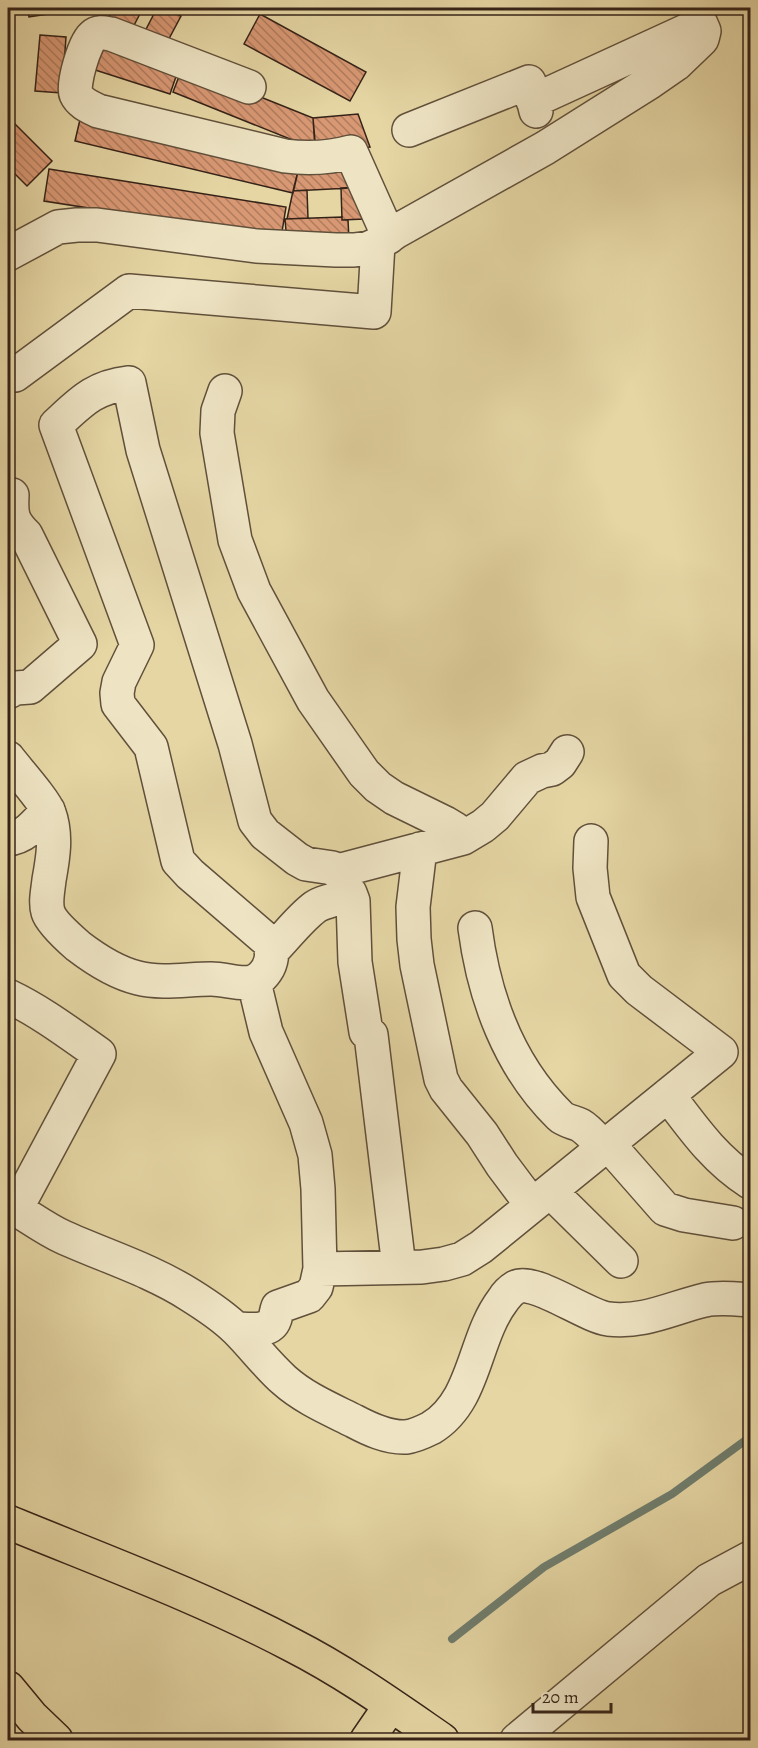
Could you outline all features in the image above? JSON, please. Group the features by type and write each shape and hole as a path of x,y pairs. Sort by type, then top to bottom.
{"highway":[{"path":"20,1527 252,1625 293,1645 391,1705 442,1740"},
{"path":"8,1688 32,1717 56,1740"},
{"path":"367,1740 391,1705"}],"street":[{"path":"8,254 58,227 77,225 97,225 278,248 354,250 384,241 397,231 545,148 676,64 702,39 704,31 701,24 534,100"},
{"path":"15,375 129,291 374,312 384,241 351,152 338,156 314,158 285,156 98,111 87,106 75,93 75,84 87,43 101,32 249,87"},
{"path":"409,130 529,82 545,148"},
{"path":"8,758 48,810 54,848 47,896 48,912 78,945 118,970 137,978 254,982 262,977 271,961 272,951 269,942 178,861 151,747 118,704 119,682 137,645 56,424 92,394 129,383 143,450 235,744 255,821 265,834 297,859 306,864 333,868 353,901 355,962 366,1032 371,1035 399,1267"},
{"path":"225,391 218,411 217,433 235,540 254,591 313,700 364,773 394,798 455,829 463,838"},
{"path":"8,693 16,688 30,687 80,644 26,535 16,525 13,518 12,495"},
{"path":"341,880 420,849 463,838 495,816 527,778 542,771 552,770 560,764 567,752"},
{"path":"8,839 20,837 31,829 48,810"},
{"path":"320,1269 444,1264 462,1259 480,1247 721,1052 639,990 624,975 593,897 590,868 591,841"},
{"path":"420,849 413,907 414,939 417,965 441,1079 502,1165 621,1261"},
{"path":"272,951 312,909 341,895 341,880"},
{"path":"475,928 484,977 504,1036 536,1088 561,1118 583,1126 606,1146 665,1209 684,1215 733,1222"},
{"path":"236,1329 270,1327 279,1307 303,1299 313,1292 320,1269 315,1155 306,1123 266,1032 254,982"},
{"path":"8,996 63,1028 99,1054 15,1209 59,1235 165,1280 191,1296 236,1329 284,1380 316,1402 368,1428 404,1437 419,1434 439,1423 465,1389 490,1320 507,1294 516,1287 525,1285 535,1287 604,1318 620,1320 660,1315 705,1300 728,1298 750,1300"},
{"path":"668,1095 703,1141 722,1161 750,1182"},
{"path":"518,1740 709,1580 750,1558"}],"building":[{"path":"27,8 61,8 61,12 29,17"},
{"path":"114,8 143,8 131,31 108,19"},
{"path":"157,8 164,8 181,16 163,50 141,39"},
{"path":"260,14 366,72 350,101 244,44"},
{"path":"40,35 66,37 62,93 35,91"},
{"path":"99,39 180,65 170,94 89,68"},
{"path":"183,66 313,118 315,149 173,92"},
{"path":"82,111 300,163 293,193 75,141"},
{"path":"358,114 370,147 316,152 313,118"},
{"path":"8,117 52,161 27,186 8,167"},
{"path":"349,161 350,188 293,191 300,163"},
{"path":"49,169 286,207 281,238 44,201"},
{"path":"362,187 364,219 342,220 341,188"},
{"path":"307,190 308,218 287,219 293,191"},
{"path":"342,217 342,220 348,220 349,240 287,243 285,219"}],"waterway":[{"path":"452,1639 544,1567 672,1494 750,1437"}]}
